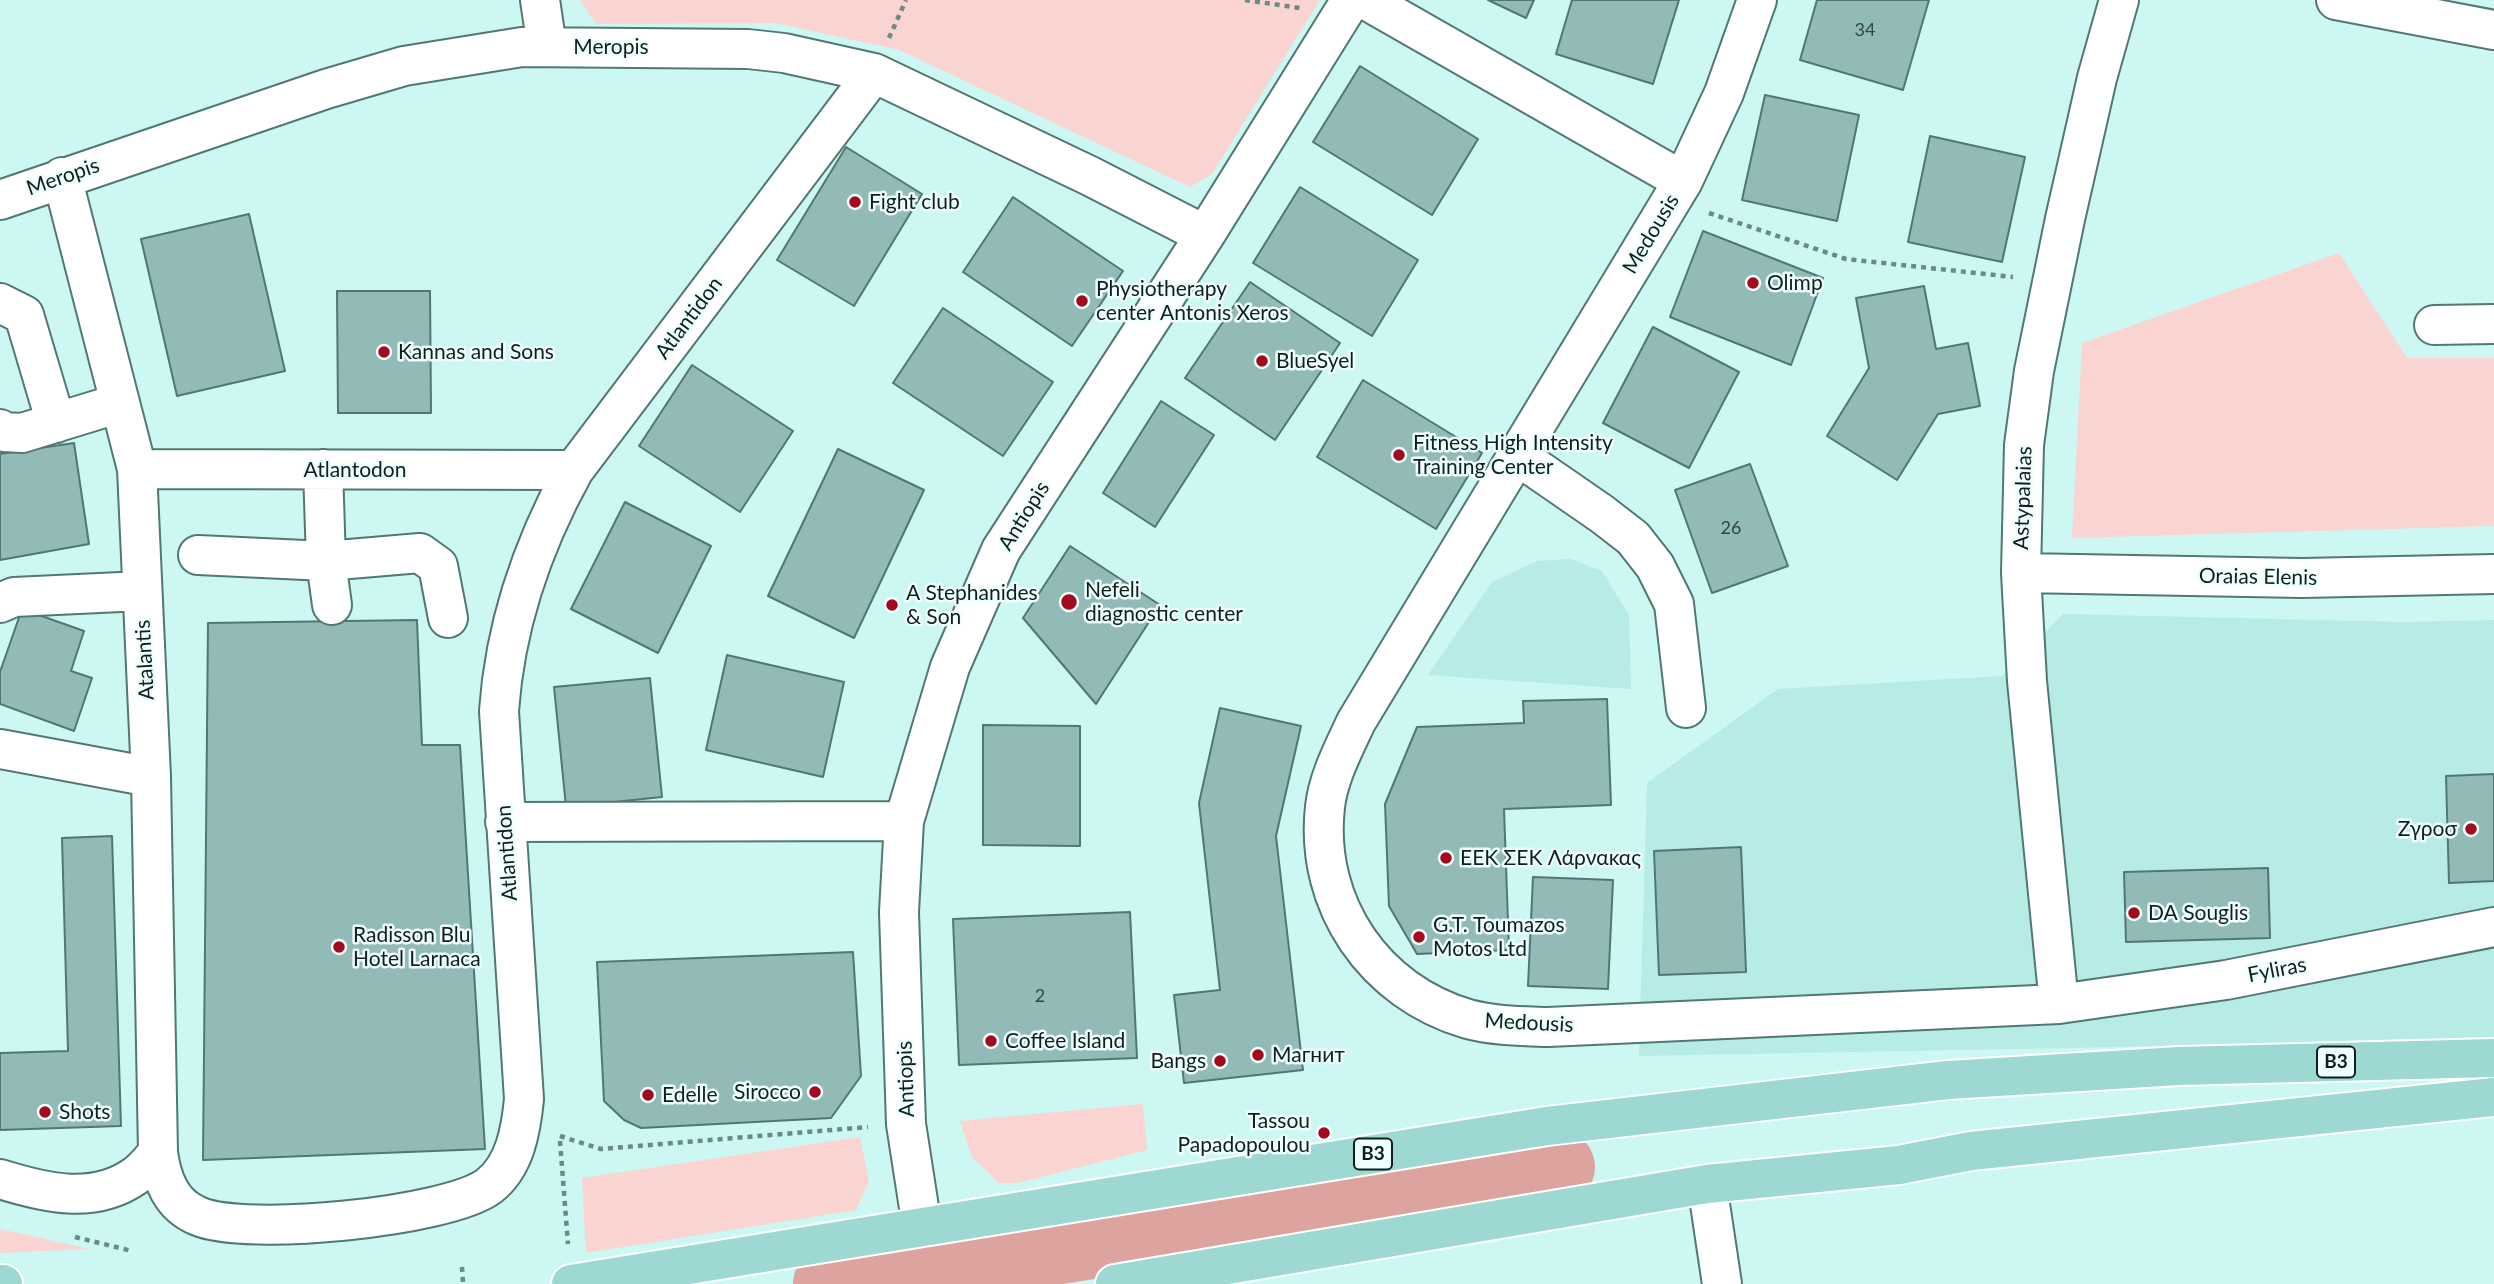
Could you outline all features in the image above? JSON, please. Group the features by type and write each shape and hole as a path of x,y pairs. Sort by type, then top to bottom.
{"main road":[{"name":"B3","path":"571,1284 1546,1126 1948,1080 2179,1066 2494,1058"},
{"path":"1115,1284 1707,1184 1899,1165 1971,1152 2494,1097"}],"street":[{"path":"540,0 547,47"},
{"name":"Medousis","path":"1757,0 1724,93 1677,191 1356,722 1325,805 1327,866 1334,894 1348,923 1383,972 1404,988 1448,1011 1468,1018 1523,1026 2059,1004"},
{"name":"Astypalaias","path":"2059,1004 2027,681 2021,573 2024,445 2034,370 2052,282 2097,78 2119,0"},
{"path":"2336,0 2494,30"},
{"path":"1354,5 1677,191"},
{"name":"Antiopis","path":"922,1227 906,1124 899,912 904,821 950,667 1001,550 1354,5"},
{"name":"Meropis","path":"0,200 326,89 404,66 522,47 748,49 784,53 874,73 1205,235"},
{"name":"Atlantidon","path":"158,1153 161,1177 181,1206 197,1216 221,1224 276,1225 399,1214 471,1196 489,1186 504,1171 516,1146 524,1099 499,711 501,681 517,600 553,508 574,470 874,73"},
{"name":"Atalantis","path":"62,177 137,469 151,777 158,1153"},
{"path":"0,303 24,315 56,423"},
{"path":"2434,325 2494,324"},
{"path":"0,429 4,432 22,433 120,403"},
{"path":"1518,456 1623,530 1656,566 1674,604 1686,708"},
{"name":"Atlantodon","path":"137,469 574,470"},
{"path":"323,470 326,561 332,605"},
{"path":"198,555 326,561 420,553 438,566 448,618"},
{"name":"Oraias Elenis","path":"2021,573 2302,578 2494,574"},
{"path":"0,603 15,597 142,591"},
{"path":"0,749 151,777"},
{"path":"505,822 904,821"},
{"name":"Fyliras","path":"2059,1004 2226,980 2494,927"},
{"path":"0,1179 69,1195 94,1194 119,1186 138,1174 158,1153"},
{"path":"1707,1184 1722,1284"}],"path":[{"path":"1245,0 1354,5"},
{"path":"1677,191 1846,259 2052,282"},
{"path":"522,1122 601,1149 906,1124"},
{"path":"560,1136 571,1284"},
{"path":"462,1267 463,1284"}],"shaded area":[{"path":"580,0 1320,0 1212,174 1190,187 899,50 776,23 596,24"},
{"path":"2339,253 2407,358 2494,358 2494,526 2072,538 2082,343"},
{"path":"1571,559 1602,571 1629,615 1631,689 1428,675 1492,582 1537,561"},
{"path":"2063,614 2406,622 2494,620 2494,1040 1639,1056 1647,783 1778,689 2002,676"},
{"path":"1143,1104 1147,1150 1018,1183 999,1183 972,1157 960,1121"},
{"path":"860,1137 869,1181 856,1210 586,1253 582,1178"},
{"path":"0,1229 90,1249 0,1253"}],"building":[{"path":"1488,0 1534,0 1526,18"},
{"path":"1572,0 1679,0 1653,84 1556,54"},
{"path":"1817,0 1929,0 1903,90 1800,60"},
{"path":"1360,66 1478,139 1432,215 1313,142"},
{"path":"1765,95 1859,115 1837,221 1742,200"},
{"path":"1930,136 2025,157 2002,262 1908,242"},
{"path":"846,147 922,194 854,306 777,260"},
{"path":"1300,187 1418,260 1372,336 1253,263"},
{"path":"1013,197 1123,271 1072,346 963,272"},
{"path":"249,214 285,371 177,396 141,239"},
{"path":"1703,231 1823,278 1791,365 1670,317"},
{"name":"BlueSyel","path":"1250,282 1340,343 1275,440 1185,378"},
{"path":"1924,286 1936,349 1968,343 1980,406 1938,414 1897,480 1827,436 1869,368 1856,298"},
{"name":"Kannas and Sons","path":"337,291 430,291 431,413 338,413"},
{"path":"943,308 1053,382 1003,456 893,383"},
{"path":"1653,327 1739,372 1689,468 1603,423"},
{"path":"692,365 793,431 740,512 639,446"},
{"name":"Fitness High Intensity Training Center","path":"1363,380 1482,453 1436,529 1317,457"},
{"path":"1161,401 1214,435 1155,527 1103,493"},
{"path":"74,443 89,544 0,560 0,454"},
{"path":"838,449 924,490 854,638 768,596"},
{"path":"1750,464 1788,566 1712,593 1675,490"},
{"path":"625,502 711,546 658,653 571,609"},
{"path":"1070,546 1160,605 1096,704 1023,618"},
{"path":"22,609 84,631 71,671 92,678 74,731 0,704 0,672"},
{"name":"Radisson Blu Hotel Larnaca","path":"417,620 422,745 460,745 485,1149 203,1160 208,623"},
{"path":"727,655 844,682 823,777 706,750"},
{"path":"650,678 662,797 566,807 554,687"},
{"name":"ΕΕΚ ΣΕΚ Λάρνακας","path":"1607,699 1611,805 1504,809 1509,950 1417,954 1389,906 1385,804 1417,727 1524,723 1523,701"},
{"path":"1220,708 1301,726 1276,836 1303,1070 1184,1083 1174,995 1220,990 1199,803"},
{"path":"983,725 1080,726 1080,846 983,845"},
{"name":"Ζγροσ","path":"2494,774 2494,881 2449,883 2446,776"},
{"path":"112,836 121,1126 0,1130 0,1053 68,1051 62,838"},
{"path":"1741,847 1746,972 1659,975 1654,851"},
{"path":"2268,868 2270,938 2126,942 2124,872"},
{"path":"1533,877 1613,880 1608,989 1528,986"},
{"path":"1130,912 1137,1058 959,1065 953,919"},
{"path":"853,952 861,1076 831,1118 641,1128 624,1120 604,1101 597,962"}],"waterway":[{"path":"830,1284 1558,1167"}],"place":[{"name":"Fight club","path":"855,202"},
{"name":"Olimp","path":"1753,283"},
{"name":"Physiotherapy center Antonis Xeros","path":"1082,301"},
{"name":"Kannas and Sons","path":"384,352"},
{"name":"BlueSyel","path":"1262,361"},
{"name":"Fitness High Intensity Training Center","path":"1399,455"},
{"name":"Nefeli diagnostic center","path":"1069,602"},
{"name":"A Stephanides & Son","path":"892,605"},
{"name":"Ζγροσ","path":"2471,829"},
{"name":"ΕΕΚ ΣΕΚ Λάρνακας","path":"1446,858"},
{"name":"DA Souglis","path":"2134,913"},
{"name":"G.T. Toumazos Motos Ltd","path":"1419,937"},
{"name":"Radisson Blu Hotel Larnaca","path":"339,947"},
{"name":"Coffee Island","path":"991,1041"},
{"name":"Магнит","path":"1258,1055"},
{"name":"Bangs","path":"1220,1061"},
{"name":"Sirocco","path":"815,1092"},
{"name":"Edelle","path":"648,1095"},
{"name":"Shots","path":"45,1112"},
{"name":"Tassou Papadopoulou","path":"1324,1133"}]}
